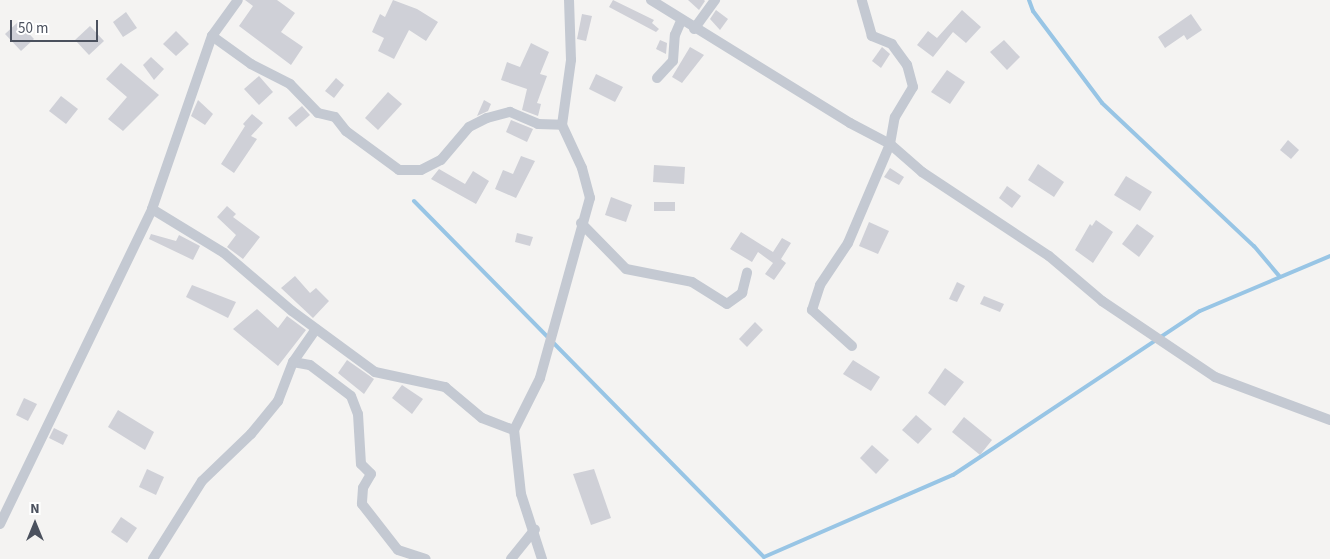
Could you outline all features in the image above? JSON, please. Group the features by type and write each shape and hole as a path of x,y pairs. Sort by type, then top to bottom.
{"street":[{"path":"0,524 152,209 212,36 238,0"},
{"path":"542,559 534,529 521,494 514,430 540,378 581,223 590,198 582,168 562,126 571,60 569,0"},
{"path":"651,0 680,21 890,144 922,172 1049,256 1102,301 1215,377 1330,420"},
{"path":"694,29 715,0"},
{"path":"852,346 812,310 820,285 848,243 890,144 895,117 913,87 907,65 892,44 872,36 862,0"},
{"path":"657,78 673,61 675,35 680,21"},
{"path":"212,36 250,64 290,84 318,113 334,117 346,131 399,170 421,170 441,160 469,127 487,118 510,112 538,124 562,126"},
{"path":"152,209 224,253 316,329 375,372 445,387 482,418 514,430"},
{"path":"581,223 626,269 692,282 727,304 742,293 747,273"},
{"path":"152,559 202,481 252,434 278,401 293,362 316,329"},
{"path":"293,362 310,365 351,396 358,414 361,464 371,474 363,488 362,504 398,550 426,559"},
{"path":"511,559 534,529"}],"building":[{"path":"245,0 277,0 295,13 281,32 303,47 291,65 239,26 253,6"},
{"path":"393,0 417,9 438,22 426,41 409,30 394,59 378,51 384,38 372,32 380,14 385,17"},
{"path":"613,0 654,20 652,23 659,29 656,32 609,7"},
{"path":"688,0 704,0 705,1 699,10"},
{"path":"716,10 728,19 720,30 710,19"},
{"path":"962,10 981,27 966,43 953,32 933,57 917,45 928,31 937,38"},
{"path":"126,12 137,28 123,37 113,22"},
{"path":"582,14 592,16 586,41 577,39"},
{"path":"1191,14 1202,30 1187,40 1184,35 1165,48 1158,37"},
{"path":"18,22 34,39 21,51 5,34"},
{"path":"90,26 104,41 89,55 75,40"},
{"path":"176,31 189,44 176,56 163,44"},
{"path":"660,40 667,43 666,54 656,49"},
{"path":"1004,40 1020,57 1007,70 990,52"},
{"path":"531,43 549,52 540,74 547,76 537,103 541,104 538,116 522,110 527,89 501,80 507,62 520,67"},
{"path":"690,47 704,55 682,83 672,77"},
{"path":"882,47 890,54 881,68 872,61"},
{"path":"151,57 164,69 154,80 143,65"},
{"path":"121,63 159,95 123,131 108,119 127,97 106,79"},
{"path":"947,70 965,82 950,104 931,92"},
{"path":"596,74 623,87 615,102 589,89"},
{"path":"259,76 273,92 259,105 244,89"},
{"path":"336,78 344,85 334,98 325,91"},
{"path":"388,92 402,104 378,130 365,118"},
{"path":"61,96 78,109 66,124 49,111"},
{"path":"198,100 213,114 205,125 191,116"},
{"path":"484,100 491,104 488,111 477,116"},
{"path":"302,106 310,115 296,127 288,118"},
{"path":"252,114 263,123 251,136 257,139 234,173 221,164 245,126 243,124"},
{"path":"511,120 533,129 527,142 506,132"},
{"path":"1288,140 1299,150 1291,159 1280,150"},
{"path":"521,156 535,161 516,198 495,189 503,170 513,174"},
{"path":"1038,164 1064,182 1054,197 1028,180"},
{"path":"654,165 685,167 684,184 653,182"},
{"path":"890,168 904,177 899,185 884,177"},
{"path":"439,169 465,184 473,171 489,181 476,204 431,179"},
{"path":"1126,176 1152,192 1140,211 1114,195"},
{"path":"1007,186 1021,196 1012,208 999,198"},
{"path":"611,197 632,205 626,222 605,215"},
{"path":"654,202 675,202 675,211 654,211"},
{"path":"227,206 236,214 233,217 260,237 243,259 227,247 236,235 217,217"},
{"path":"1096,220 1113,232 1093,263 1075,250 1090,224 1092,226"},
{"path":"869,222 889,231 878,254 859,246"},
{"path":"1137,224 1154,236 1139,257 1122,244"},
{"path":"741,232 773,252 782,238 791,243 781,259 786,263 774,280 765,274 773,263 758,252 752,262 730,249"},
{"path":"517,233 533,237 530,246 515,242"},
{"path":"151,234 176,241 179,235 200,246 193,260 149,239"},
{"path":"295,276 310,293 316,288 329,301 313,318 281,288"},
{"path":"957,282 965,286 957,302 949,299"},
{"path":"192,285 236,302 228,318 186,297"},
{"path":"984,296 1004,304 1000,312 980,304"},
{"path":"257,309 278,328 287,316 306,330 278,366 233,329"},
{"path":"755,322 763,330 747,347 739,339"},
{"path":"347,360 374,379 364,394 338,373"},
{"path":"853,360 880,377 871,391 843,374"},
{"path":"945,368 964,382 945,406 928,393"},
{"path":"402,385 423,399 412,414 392,398"},
{"path":"24,398 37,404 28,421 16,415"},
{"path":"118,410 154,432 145,450 108,427"},
{"path":"916,415 932,429 918,444 902,430"},
{"path":"964,417 992,440 980,455 952,432"},
{"path":"54,428 68,435 63,445 49,438"},
{"path":"872,445 889,460 876,474 860,458"},
{"path":"147,469 164,477 156,495 139,487"},
{"path":"594,469 611,518 591,525 573,474"},
{"path":"121,517 137,528 127,543 111,532"}],"waterway":[{"path":"1029,0 1033,11 1102,103 1254,246 1280,277"},
{"path":"414,201 764,557 953,475 1200,311 1330,256"}]}
